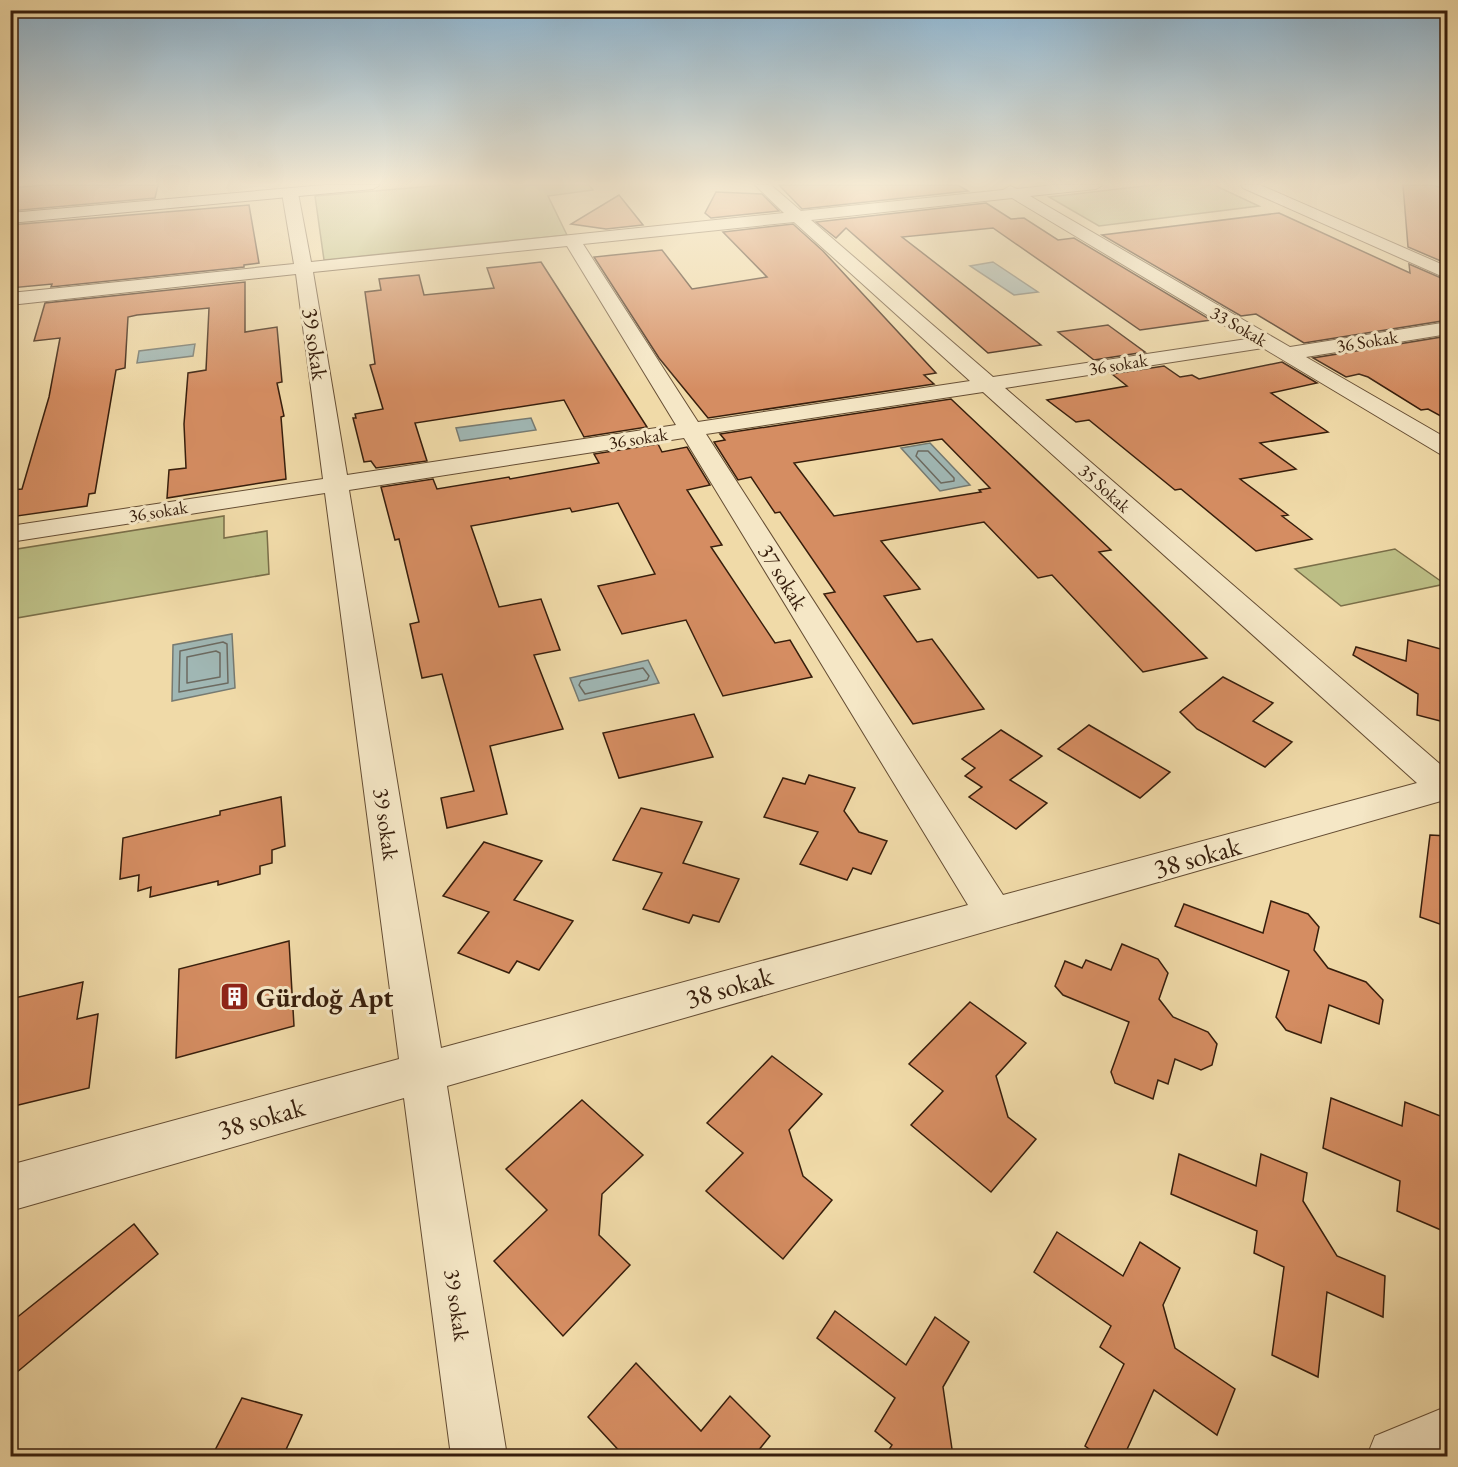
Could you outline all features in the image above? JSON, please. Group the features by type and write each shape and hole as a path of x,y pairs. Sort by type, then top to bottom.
{"street":[{"name":"39 sokak","path":"301,253 479,1456"},
{"path":"10,299 448,253"},
{"name":"37 sokak","path":"580,253 994,914"},
{"name":"35 Sokak","path":"839,253 1446,789"},
{"name":"33 Sokak","path":"1116,253 1448,449"},
{"path":"1402,253 1448,274"},
{"name":"36 Sokak","path":"1286,354 1448,328"},
{"name":"36 sokak","path":"10,534 1266,342"},
{"name":"38 sokak","path":"10,1188 1446,789"},
{"path":"1395,1456 1448,1434"}],"green space":[{"path":"323,253 388,253 324,260"},
{"path":"224,516 224,538 267,531 269,574 11,619 11,550"},
{"path":"1395,549 1445,584 1341,606 1295,569"}],"water":[{"path":"993,262 1038,292 1014,295 970,266"},
{"path":"195,344 193,356 137,363 139,351"},
{"path":"531,418 536,430 460,441 456,428"},
{"path":"930,443 970,485 940,491 901,448"},
{"path":"232,634 235,688 172,701 173,645"},
{"path":"648,660 659,683 579,701 570,678"}],"building":[{"path":"10,253 257,253 259,263 244,265 244,267 51,287 52,284 10,288"},
{"path":"628,253 665,253 692,289 767,277 744,253 825,253 936,373 924,375 934,384 708,418 659,358 594,257"},
{"path":"875,253 923,253 1041,345 988,353"},
{"path":"1030,253 1100,253 1211,320 1140,330"},
{"path":"1134,253 1367,253 1410,273 1409,264 1448,281 1448,320 1304,343 1256,314 1241,316"},
{"path":"1423,253 1448,253 1448,264"},
{"path":"541,262 647,427 584,437 564,400 415,423 427,461 376,468 371,461 364,462 353,418 356,418 355,414 383,409 370,365 375,364 365,292 381,290 379,279 419,275 424,295 494,288 487,268"},
{"path":"245,282 245,332 277,327 282,382 277,383 284,416 281,417 286,479 167,498 169,470 186,468 184,424 188,373 206,370 209,308 137,315 128,317 125,368 116,370 95,493 89,494 87,506 10,517 10,490 22,489 49,397 60,338 34,341 45,303"},
{"path":"1108,325 1145,352 1094,360 1058,332"},
{"path":"1448,336 1448,420 1428,409 1421,410 1368,377 1359,374 1346,377 1313,358"},
{"path":"1282,362 1317,383 1271,393 1328,432 1260,443 1296,469 1240,479 1288,515 1282,516 1312,539 1256,551 1181,489 1175,490 1089,420 1076,422 1047,400 1127,386 1112,374 1164,366 1180,377 1192,375 1199,379"},
{"path":"951,399 1111,550 1099,552 1207,658 1143,672 1052,575 1038,578 984,522 881,541 920,589 884,596 917,642 932,639 984,709 913,724 824,594 835,592 780,512 775,513 751,477 738,480 714,442 725,440 720,434","holes":["942,439 990,488 979,490 981,492 834,516 794,463"]},
{"path":"658,444 662,452 687,447 710,485 687,490 722,545 711,547 775,643 790,640 812,677 723,696 686,620 622,634 598,586 655,574 618,503 572,512 570,508 471,526 499,607 541,599 560,650 534,655 563,729 490,746 507,814 447,828 441,798 474,791 442,674 422,678 410,624 419,622 399,539 395,540 381,487 433,479 437,489 509,477 510,479 599,463 594,454"},
{"path":"1408,640 1448,651 1448,723 1417,715 1418,694 1353,655 1356,647 1406,661"},
{"path":"1223,677 1273,703 1253,721 1292,742 1265,767 1197,729 1180,712"},
{"path":"694,714 713,757 619,778 603,733"},
{"path":"1089,725 1170,772 1140,798 1058,749"},
{"path":"1001,730 1042,756 1010,780 1047,803 1016,829 969,797 982,787 965,776 975,768 962,759"},
{"path":"809,775 855,788 844,811 859,832 887,841 871,874 853,868 847,880 800,864 818,832 764,817 783,778 805,784"},
{"path":"281,797 285,846 272,850 272,863 260,866 260,874 218,885 218,881 150,897 151,887 138,891 139,875 120,879 123,838 220,815 220,811"},
{"path":"641,808 702,822 683,863 739,879 719,922 693,915 689,923 643,909 662,873 613,860"},
{"path":"1430,835 1448,836 1448,927 1420,917"},
{"path":"484,842 542,861 514,900 573,921 539,970 517,961 509,973 458,953 489,912 443,896"},
{"path":"1271,901 1308,914 1319,927 1314,950 1328,968 1366,982 1383,1000 1379,1024 1329,1005 1321,1043 1286,1030 1276,1017 1289,971 1175,926 1184,904 1263,933"},
{"name":"Gürdoğ Apt","path":"289,941 294,1026 176,1058 179,969"},
{"path":"1122,944 1158,959 1168,973 1159,999 1173,1017 1208,1032 1217,1044 1212,1065 1201,1070 1175,1059 1168,1084 1158,1080 1153,1099 1115,1083 1111,1072 1129,1022 1063,995 1055,986 1065,961 1082,968 1086,960 1111,970"},
{"path":"83,982 77,1019 98,1014 89,1088 10,1107 10,999"},
{"path":"970,1002 1026,1043 996,1076 1008,1117 1036,1139 991,1192 911,1125 943,1091 909,1064"},
{"path":"772,1056 822,1094 789,1130 803,1176 832,1200 783,1259 706,1191 743,1153 707,1123"},
{"path":"1331,1098 1402,1126 1405,1102 1448,1119 1448,1233 1397,1211 1400,1181 1323,1148"},
{"path":"582,1100 643,1155 602,1194 599,1235 630,1265 563,1336 494,1261 547,1210 506,1169"},
{"path":"1179,1154 1256,1186 1261,1154 1307,1173 1303,1201 1337,1256 1385,1276 1383,1317 1327,1292 1318,1377 1272,1355 1284,1267 1254,1253 1257,1231 1171,1194"},
{"path":"134,1224 158,1254 10,1378 10,1323"},
{"path":"1057,1232 1123,1276 1140,1242 1180,1268 1163,1305 1175,1348 1235,1389 1217,1435 1154,1390 1124,1456 1099,1456 1085,1446 1124,1364 1100,1347 1111,1326 1034,1272"},
{"path":"835,1311 906,1365 935,1317 969,1342 943,1387 953,1456 885,1456 892,1445 875,1431 895,1398 817,1338"},
{"path":"636,1363 701,1431 730,1396 770,1436 754,1456 624,1456 588,1417"},
{"path":"242,1398 302,1415 283,1456 212,1456"}],"place":[{"name":"Gürdoğ Apt","path":"235,997"}]}
